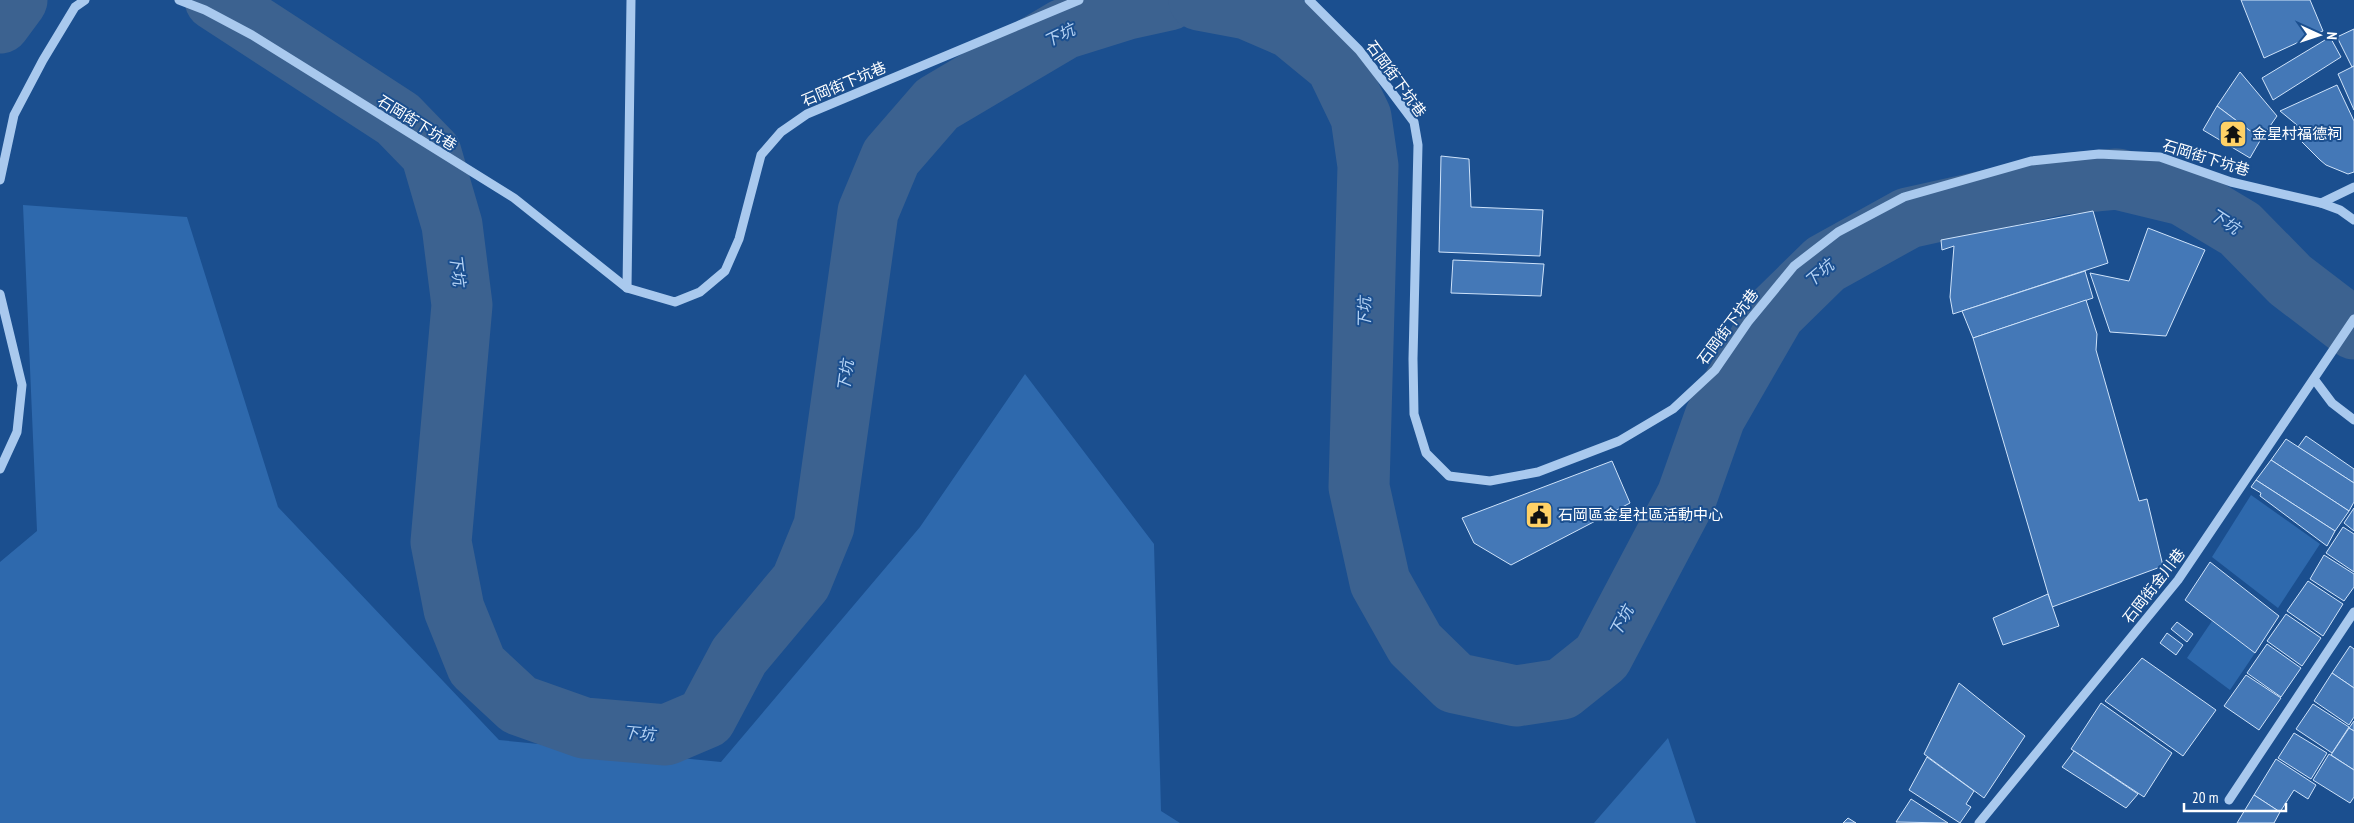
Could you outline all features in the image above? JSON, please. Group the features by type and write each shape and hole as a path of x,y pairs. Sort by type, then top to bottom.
{"street":[{"path":"1,175 14,115 43,60 75,7 86,0"},
{"name":"石岡街下坑巷","path":"179,0 205,10 252,35 514,198 627,288 675,302 700,292 725,271 739,239 761,155 781,132 807,114 1079,0"},
{"path":"627,288 631,0"},
{"name":"石岡街下坑巷","path":"1309,0 1359,50 1414,122 1418,145 1413,359 1414,414 1426,453 1449,476 1490,481 1538,472 1619,440 1673,409 1715,370 1748,322 1794,266 1838,232 1904,197 2031,161 2099,154 2160,157 2231,182 2321,203 2340,210 2354,220"},
{"path":"2321,203 2354,187"},
{"path":"0,294 22,385 17,432 0,469"},
{"name":"石岡街金川巷","path":"1980,823 2178,580 2333,353 2354,319"},
{"path":"2314,380 2332,403 2354,420"},
{"path":"2229,800 2354,612"}],"shaded area":[{"path":"23,205 187,217 278,507 499,740 721,762 920,527 1025,374 1154,544 1161,811 1180,823 0,823 0,562 37,531"},
{"path":"2251,495 2320,544 2278,608 2212,557"},
{"path":"2212,621 2255,653 2230,690 2187,658"},
{"path":"1668,738 1696,823 1594,823"}],"building":[{"path":"2241,0 2310,0 2323,31 2264,58"},
{"path":"2354,29 2354,66 2352,67 2337,37"},
{"path":"2330,37 2341,57 2273,100 2262,78"},
{"path":"2354,66 2354,110 2338,74"},
{"path":"2240,72 2277,116 2261,139 2217,106"},
{"path":"2337,85 2354,121 2354,172 2348,174 2326,165 2320,160 2292,132 2297,125 2280,111"},
{"name":"金星村福德祠","path":"2217,106 2261,139 2250,158 2203,130"},
{"path":"1441,156 1469,159 1471,207 1543,210 1540,256 1439,252"},
{"path":"2093,211 2108,263 1953,314 1950,297 1954,246 1942,250 1941,240"},
{"path":"2148,228 2205,250 2166,336 2110,332 2090,273 2129,281"},
{"path":"1453,260 1544,264 1541,296 1451,293"},
{"path":"2085,271 2093,298 1973,338 1962,311"},
{"path":"2086,300 2097,334 2096,350 2139,501 2147,499 2163,566 2052,607 1973,338"},
{"path":"2306,436 2354,469 2354,483 2298,447"},
{"path":"2286,439 2354,483 2354,502 2349,511 2271,460"},
{"path":"2271,460 2349,511 2335,531 2256,480"},
{"name":"石岡區金星社區活動中心","path":"1612,461 1630,503 1511,565 1474,543 1462,518"},
{"path":"2256,480 2335,531 2327,546 2260,496 2261,493 2251,487"},
{"path":"2354,508 2354,531 2344,523"},
{"path":"2343,527 2354,534 2354,572 2326,553"},
{"path":"2324,555 2354,574 2354,587 2344,601 2310,579"},
{"path":"2210,562 2279,616 2255,653 2185,600"},
{"path":"2308,581 2343,604 2323,636 2287,611"},
{"path":"2048,594 2059,626 2003,645 1993,618"},
{"path":"2286,614 2321,638 2302,666 2267,641"},
{"path":"2177,622 2193,634 2187,642 2171,629"},
{"path":"2167,633 2183,645 2176,655 2160,643"},
{"path":"2267,644 2301,668 2281,697 2247,673"},
{"path":"2350,646 2354,649 2354,688 2332,673"},
{"path":"2142,658 2216,710 2183,756 2105,701"},
{"path":"2332,673 2354,688 2354,717 2349,725 2314,701"},
{"path":"2246,675 2281,698 2259,730 2224,706"},
{"path":"1959,683 2025,736 1984,798 1924,754"},
{"path":"2101,703 2172,753 2144,797 2071,749"},
{"path":"2313,704 2349,727 2332,753 2296,729"},
{"path":"2354,721 2354,731 2349,728"},
{"path":"2349,728 2354,731 2354,770 2331,755"},
{"path":"2294,733 2327,753 2311,779 2278,758"},
{"path":"2074,751 2138,794 2126,808 2062,767"},
{"path":"2329,754 2354,770 2354,797 2350,803 2313,780"},
{"path":"1927,757 1974,791 1966,804 1971,807 1960,823 1909,790"},
{"path":"2276,759 2316,785 2308,799 2294,790 2280,812 2254,795"},
{"path":"2254,795 2280,812 2274,823 2237,823"},
{"path":"1911,799 1948,823 1896,822"},
{"path":"1848,818 1856,823 1843,823"}],"waterway":[{"name":"下坑","path":"0,23 17,0"},
{"name":"下坑","path":"215,0 398,119 431,153 452,225 462,305 441,542 454,609 477,666 519,705 584,728 666,735 706,718 739,656 801,582 824,526 868,212 891,157 937,104 1064,29 1128,9 1169,0"},
{"name":"下坑","path":"1199,0 1247,9 1291,28 1336,65 1361,117 1368,166 1359,487 1380,582 1415,644 1455,683 1516,696 1562,689 1602,657 1687,496 1715,417 1775,313 1825,264 1908,218 2061,184 2117,179 2183,195 2240,229 2290,280 2354,329"}],"place":[{"name":"金星村福德祠","path":"2233,134"},
{"name":"石岡區金星社區活動中心","path":"1539,515"}]}
